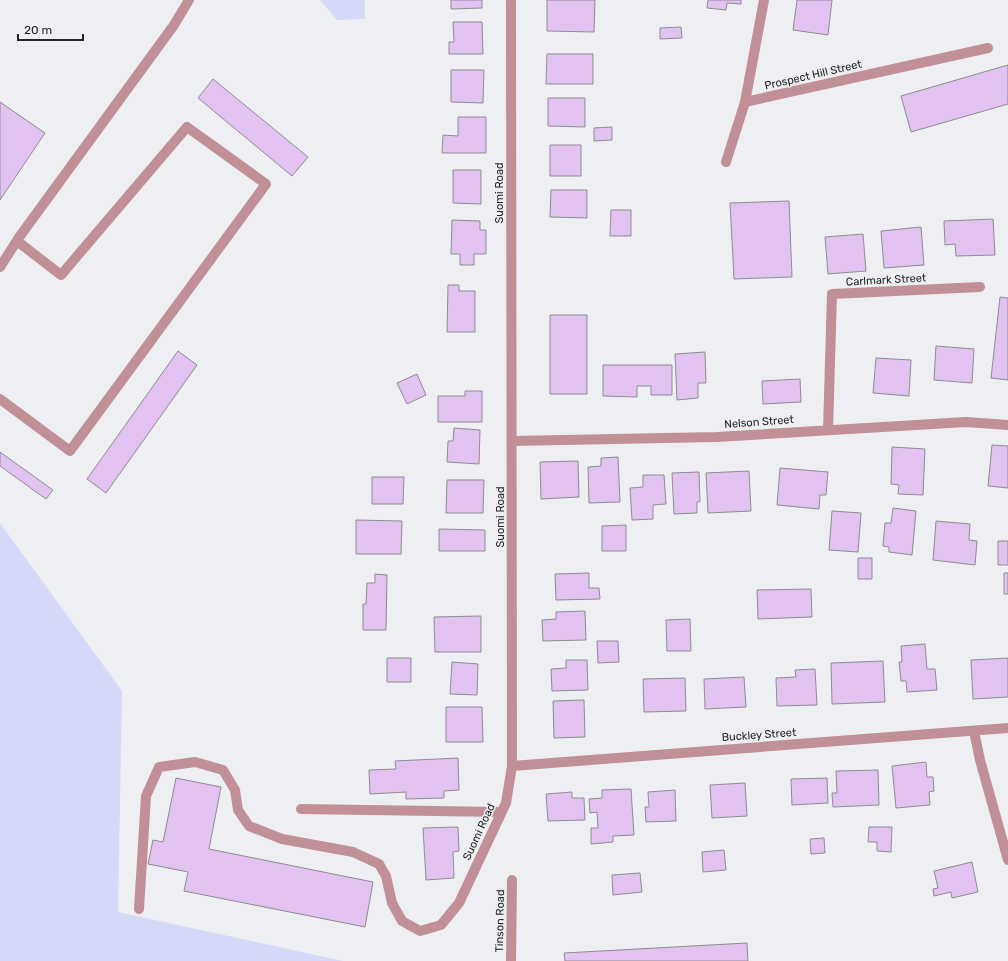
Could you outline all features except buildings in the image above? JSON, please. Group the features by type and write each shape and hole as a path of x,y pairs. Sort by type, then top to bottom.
{"street":[{"path":"0,267 17,241 174,25 189,0"},
{"name":"Suomi Road","path":"139,909 146,796 159,767 195,762 224,770 235,790 238,810 248,826 282,839 354,852 379,864 386,876 392,903 402,922 420,932 441,925 459,903 506,803 512,766 512,0"},
{"name":"Prospect Hill Street","path":"764,0 746,102 988,48"},
{"path":"726,162 746,102"},
{"path":"0,399 70,451 266,184 186,127 62,275 17,241"},
{"name":"Carlmark Street","path":"828,430 832,294 980,287"},
{"name":"Nelson Street","path":"512,441 717,437 966,422 1008,425"},
{"name":"Buckley Street","path":"512,766 1008,728"},
{"path":"974,731 980,760 1008,860"},
{"path":"301,809 501,812"},
{"name":"Tinson Road","path":"511,961 512,880"}],"shaded area":[{"path":"320,0 365,0 365,19 337,20"},
{"path":"0,523 122,691 118,912 343,961 0,961"}]}
